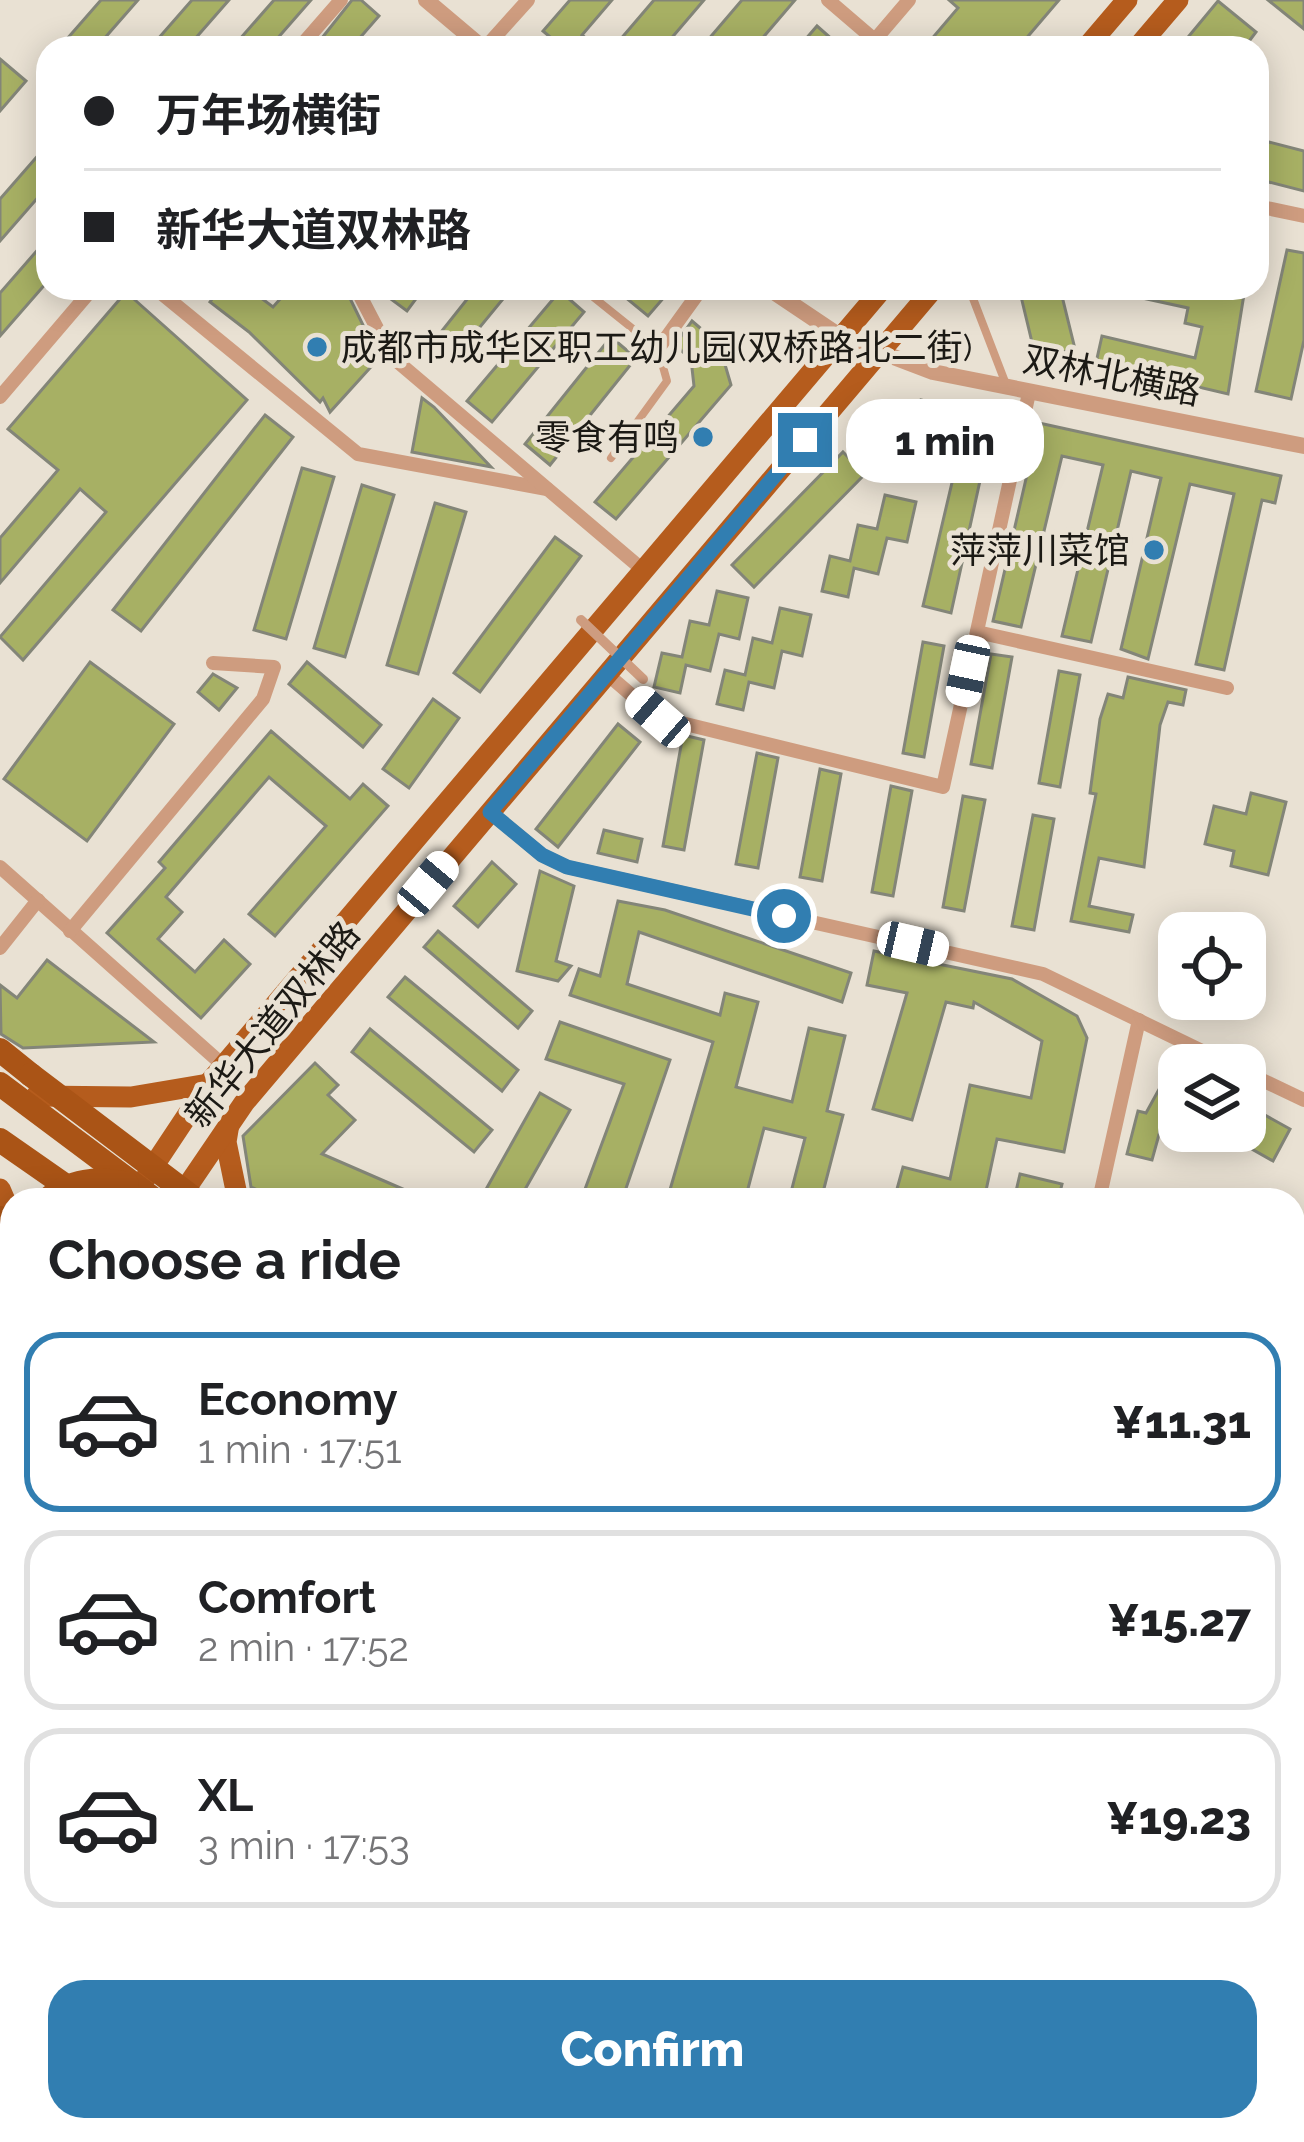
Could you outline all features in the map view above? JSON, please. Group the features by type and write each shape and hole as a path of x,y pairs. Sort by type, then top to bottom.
{"highway":[{"path":"0,1050 34,1086 179,1188"},
{"path":"0,1084 133,1188"},
{"path":"0,1136 70,1188"},
{"path":"66,1188 97,1180 129,1188"}],"main road":[{"path":"1096,36 1126,0"},
{"path":"1147,36 1178,0"},
{"name":"新华大道双林路","path":"146,1188 208,1084 873,300"},
{"name":"新华大道双林路","path":"185,1188 230,1124 924,300"},
{"path":"0,1064 34,1086 135,1188"},
{"path":"34,1086 131,1096 208,1084"},
{"path":"230,1124 226,1142 236,1188"}],"street":[{"path":"309,36 340,0"},
{"path":"426,0 470,36"},
{"path":"495,36 528,0"},
{"path":"828,0 866,36"},
{"path":"883,36 909,0"},
{"path":"1269,209 1304,216"},
{"path":"0,397 83,300"},
{"path":"170,300 358,454 547,489"},
{"path":"362,300 392,357 644,570"},
{"path":"658,349 693,300"},
{"name":"双林北横路","path":"786,300 841,337 933,372 1304,446"},
{"path":"607,674 658,717 943,787 1029,393"},
{"path":"581,620 643,679"},
{"path":"976,632 1227,688"},
{"path":"70,931 263,700 274,667 213,663"},
{"path":"490,812 542,855 567,867 1043,974 1187,1044"},
{"path":"0,868 224,1066"},
{"path":"0,948 38,901"},
{"path":"1102,1188 1138,1021"},
{"path":"1266,1082 1304,1100"}],"lane":[{"path":"597,300 658,349 668,381 611,458"},
{"path":"973,300 1007,388"}],"building":[{"path":"101,0 138,0 106,36 70,36"},
{"path":"192,0 229,0 198,36 160,36"},
{"path":"274,0 311,0 280,36 242,36"},
{"path":"352,0 361,0 379,16 362,36 324,36"},
{"path":"570,0 612,0 583,36 549,36 543,31"},
{"path":"654,0 704,0 673,36 623,36"},
{"path":"742,0 795,0 764,36 711,36"},
{"path":"949,0 1059,0 1028,36 934,36 958,8"},
{"path":"1268,0 1304,0 1304,29"},
{"path":"1218,1 1256,32 1253,36 1189,36"},
{"path":"817,26 828,36 808,36"},
{"path":"0,59 26,81 0,111"},
{"path":"1269,142 1304,151 1304,191 1269,182"},
{"path":"36,158 36,200 0,241 0,199"},
{"path":"1287,250 1304,253 1304,340 1291,399 1256,391"},
{"path":"36,252 36,295 0,336 0,293"},
{"path":"119,300 135,300 247,400 23,660 0,637 106,512 80,489 0,583 0,538 58,470 8,429"},
{"name":"成都市成华区职工幼儿园(双桥路北二街)","path":"264,300 273,307 279,300 351,300 379,358 330,412 323,398 320,402 249,332 210,302"},
{"path":"392,300 415,300 407,311"},
{"path":"466,300 502,300 462,349 441,332"},
{"path":"552,300 570,300 584,312 492,422 467,401"},
{"path":"629,300 662,300 648,316"},
{"path":"1022,300 1063,300 1075,349 1036,359"},
{"path":"1151,300 1243,300 1228,394 1096,363 1102,336 1195,358 1202,327 1185,323 1188,308"},
{"path":"692,321 719,344 731,385 616,519 595,502 694,386 691,359 675,345"},
{"path":"611,337 636,358 550,465 525,444"},
{"path":"422,398 434,407 491,467 412,452"},
{"path":"921,400 994,417 951,613 923,606 954,474 893,460 897,440 881,457 859,452 864,431 911,442"},
{"path":"265,415 293,437 141,631 113,610"},
{"path":"1039,423 1281,476 1275,503 1262,500 1224,670 1196,664 1234,494 1190,484 1148,659 1121,649 1161,478 1131,471 1091,642 1062,636 1103,465 1062,456 1021,627 993,621"},
{"path":"843,452 865,474 754,587 732,565"},
{"path":"302,468 334,477 286,639 254,630"},
{"path":"362,485 394,495 345,657 314,648"},
{"path":"885,495 916,502 907,542 887,538 878,574 854,568 848,597 822,591 830,556 850,561 858,525 877,529"},
{"path":"435,503 466,512 418,674 387,665"},
{"path":"555,537 581,556 480,692 454,673"},
{"path":"717,591 748,598 739,639 719,634 710,671 686,665 680,693 654,687 662,653 682,657 690,621 709,625"},
{"path":"780,608 811,615 802,656 782,651 774,688 749,682 743,710 717,704 725,670 745,675 753,638 772,643"},
{"path":"923,642 944,646 924,757 903,753"},
{"path":"991,654 1012,657 992,768 971,764"},
{"path":"90,662 174,724 87,841 4,779"},
{"path":"307,662 381,725 363,747 289,684"},
{"path":"1059,671 1080,675 1060,787 1039,783"},
{"path":"213,674 237,688 219,710 198,692"},
{"path":"1128,677 1186,690 1183,705 1168,702 1160,725 1144,867 1099,858 1089,906 1133,915 1129,932 1071,921 1096,794 1090,793 1100,719 1108,694 1123,698"},
{"path":"433,699 459,718 409,788 383,769"},
{"path":"618,724 640,742 558,847 536,829"},
{"path":"271,731 350,799 363,784 388,806 275,936 249,914 326,826 269,777 166,897 182,912 158,939 195,972 224,940 250,964 201,1018 107,933 165,868 159,862"},
{"path":"683,735 704,740 684,850 663,846"},
{"path":"757,753 778,758 758,868 736,864"},
{"path":"820,769 841,774 822,881 800,877"},
{"path":"891,786 912,791 893,896 872,892"},
{"path":"1251,793 1286,802 1268,875 1231,866 1234,851 1205,844 1214,806 1246,814"},
{"path":"963,796 985,800 964,911 943,907"},
{"path":"1033,815 1054,819 1034,930 1012,926"},
{"path":"604,830 642,839 637,862 598,853"},
{"path":"492,862 516,884 478,927 454,906"},
{"path":"540,871 574,886 556,961 571,966 558,981 517,971"},
{"path":"618,901 665,910 851,973 842,1002 639,932 627,984 720,1015 725,993 758,1002 736,1087 792,1102 809,1028 845,1036 827,1111 843,1115 824,1188 792,1188 805,1138 764,1128 748,1188 670,1188 713,1042 570,995 579,969 600,976"},
{"path":"438,931 532,1011 518,1028 424,947"},
{"path":"874,951 1012,979 1077,1016 1087,1038 1064,1152 997,1139 987,1188 897,1188 903,1167 950,1179 970,1085 1031,1098 1042,1041 974,1002 973,1008 946,1002 912,1120 873,1109 907,993 867,985"},
{"path":"47,960 154,1042 23,1048 1,1034 0,985 17,998"},
{"path":"405,977 518,1070 502,1091 388,997"},
{"path":"560,1022 670,1060 626,1188 585,1188 624,1084 546,1059"},
{"path":"370,1029 492,1130 474,1152 352,1052"},
{"path":"315,1063 338,1085 328,1095 355,1120 322,1154 400,1188 253,1188 243,1136"},
{"path":"1158,1091 1158,1138 1152,1160 1127,1154 1138,1111 1146,1113"},
{"path":"540,1093 570,1110 526,1188 487,1188"},
{"path":"1266,1116 1290,1129 1273,1161 1257,1152 1266,1152"},
{"path":"1020,1174 1062,1184 1061,1188 1017,1188"}],"place":[{"name":"成都市成华区职工幼儿园(双桥路北二街)","path":"317,347"},
{"name":"零食有鸣","path":"703,437"},
{"name":"萍萍川菜馆","path":"1154,550"}],"route":[{"path":"784,916 567,867 542,855 490,812 805,440"}]}
